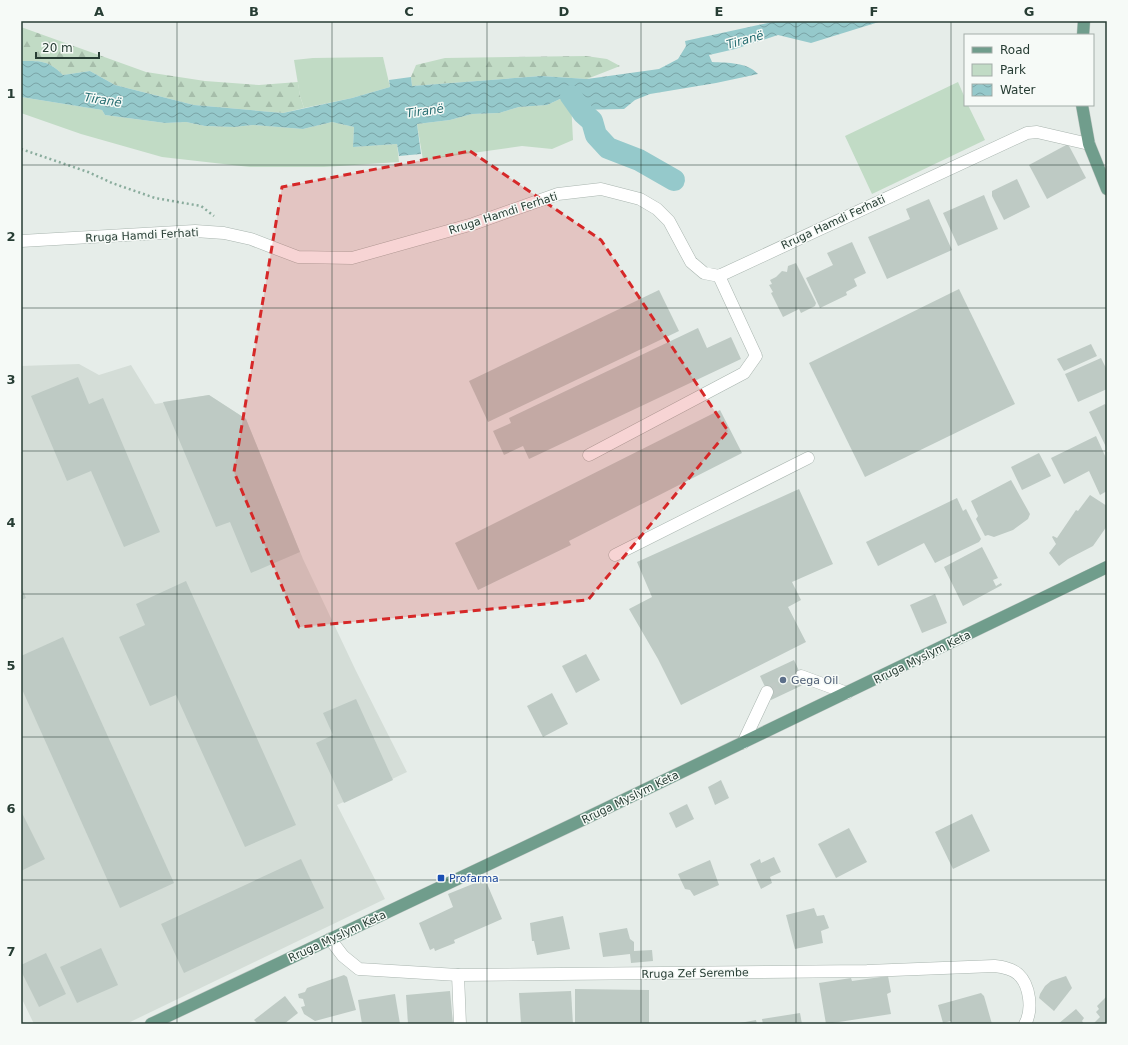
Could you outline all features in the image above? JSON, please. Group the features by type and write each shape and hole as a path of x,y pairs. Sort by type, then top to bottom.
{"main road":[{"path":"1083,34 1084,21"},
{"path":"1082,106 1089,144 1107,189"},
{"name":"Rruga Myslym Keta","path":"151,1024 743,743 1107,567"}],"street":[{"name":"Rruga Hamdi Ferhati","path":"21,241 176,231 224,233 251,239 298,257 352,258 473,224 558,194 601,189 640,199 657,209 669,221 691,262 704,273 719,276 1027,133 1037,132 1089,144"},
{"path":"588,455 744,373 756,356 719,276"},
{"path":"615,556 808,458"},
{"path":"801,676 847,693"},
{"path":"743,743 767,692"},
{"name":"Rruga Zef Serembe","path":"330,939 342,956 360,969 458,975 867,971 994,966 1007,968 1018,974 1024,983 1030,1008 1025,1024"},
{"path":"458,975 460,1024"}],"path":[{"path":"21,149 88,172 112,183 155,198 201,206 213,214 220,223 224,233"}],"highlighted area":[{"path":"470,151 601,240 728,431 588,600 299,627 234,472 282,187"}],"shaded area":[{"path":"79,364 99,375 131,365 155,404 209,395 246,419 303,559 356,671 407,772 337,805 385,899 126,1024 34,1024 21,997 21,366"}],"green space":[{"path":"21,27 146,72 205,81 259,85 298,82 304,108 283,113 194,105 115,85 90,71 63,75 53,66 44,62 21,61"},
{"path":"586,56 607,59 620,66 587,79 541,76 412,86 411,77 416,65 445,58"},
{"path":"383,57 390,87 352,98 304,108 300,96 294,60 313,58"},
{"path":"958,82 964,96 964,106 968,106 985,140 872,194 845,136"},
{"path":"21,97 102,110 105,115 165,123 186,122 205,126 234,127 253,125 303,129 332,122 354,127 353,147 397,144 399,162 324,167 250,167 162,157 81,134 21,113"},
{"path":"560,99 571,102 573,140 552,149 522,146 423,160 417,124 450,120 472,114 499,113 519,107 547,105"}],"water":[{"name":"Tiranë","path":"777,21 882,21 811,43 778,35 735,49 709,55 712,62 743,65 754,70 758,74 716,83 650,94 635,100 624,109 573,110 571,102 560,99 547,105 519,107 499,113 472,114 450,120 417,124 421,154 399,156 397,144 353,147 354,127 332,122 303,129 253,125 234,127 205,126 186,122 165,123 105,115 102,110 21,97 21,61 34,61 44,62 53,66 63,75 90,71 115,85 194,105 283,113 352,98 390,87 389,80 411,77 412,86 541,76 587,79 659,69 678,59 686,46 685,41"}],"building":[{"path":"1068,144 1086,178 1047,199 1029,165"},
{"path":"1017,179 1030,207 1004,220 992,196 992,191"},
{"path":"984,195 998,229 958,246 943,213"},
{"path":"929,199 952,250 887,279 868,237 910,219 906,209"},
{"path":"852,242 866,273 854,279 857,286 846,292 847,295 820,308 806,278 833,265 827,253"},
{"path":"796,263 816,303 815,306 801,313 799,309 783,317 771,293 773,292 769,285 772,284 770,280 782,271 787,272 788,266"},
{"path":"959,289 1015,404 865,477 809,363"},
{"path":"659,290 679,331 488,422 469,381"},
{"path":"698,328 707,348 731,337 741,359 529,459 523,446 504,455 493,431 511,423 509,418"},
{"path":"1091,344 1097,356 1064,371 1057,359"},
{"path":"1101,358 1107,370 1107,389 1078,402 1065,374"},
{"path":"78,377 89,404 103,398 160,532 124,547 91,471 67,481 31,396"},
{"path":"209,395 246,419 300,552 251,573 230,522 216,527 163,402"},
{"path":"1105,404 1107,407 1107,449 1089,412"},
{"path":"720,410 742,453 569,541 571,545 478,590 455,543"},
{"path":"1096,436 1107,460 1107,491 1100,495 1089,471 1064,484 1051,458"},
{"path":"1039,453 1051,476 1022,490 1011,467"},
{"path":"1011,480 1030,514 1028,519 1013,530 994,537 988,535 985,536 976,519 978,516 971,501"},
{"path":"799,489 833,564 792,582 801,600 788,607 806,642 681,705 658,659 629,609 652,597 637,562"},
{"path":"1090,495 1107,506 1107,526 1093,546 1068,559 1059,566 1049,553 1056,544 1052,537 1057,538 1076,510 1078,511"},
{"path":"957,498 963,511 966,509 981,539 979,542 935,563 924,543 878,566 866,542"},
{"path":"982,547 998,578 993,580 996,586 1001,583 1002,585 963,606 944,567"},
{"path":"186,581 296,825 245,847 176,695 150,706 119,637 145,625 136,604"},
{"path":"21,586 26,598 21,600"},
{"path":"935,594 947,623 922,633 910,605"},
{"path":"63,637 174,883 120,908 21,687 21,656"},
{"path":"586,654 600,680 576,693 562,666"},
{"name":"Gega Oil","path":"794,660 805,684 771,700 760,676"},
{"path":"552,693 568,724 543,737 527,706"},
{"path":"356,699 393,780 344,803 316,743 333,735 323,713"},
{"path":"721,780 729,798 715,805 708,787"},
{"path":"687,804 694,819 676,828 669,813"},
{"path":"21,811 45,859 21,871"},
{"path":"972,814 990,851 953,869 935,832"},
{"path":"849,828 867,862 836,878 818,844"},
{"path":"774,857 781,872 770,877 772,883 761,889 750,864 760,859 761,863"},
{"path":"301,859 324,908 184,973 161,924"},
{"path":"710,860 719,885 694,896 690,890 685,889 678,874"},
{"path":"485,879 502,919 454,940 455,943 435,951 434,948 430,950 419,923 453,907 448,894"},
{"path":"814,908 817,916 824,915 829,928 821,931 823,943 795,949 786,915"},
{"path":"563,916 570,949 537,955 534,941 532,941 530,923"},
{"path":"627,928 630,939 634,942 634,951 652,950 653,961 631,963 630,954 603,957 599,933"},
{"path":"101,948 118,985 77,1003 60,967"},
{"path":"46,953 66,994 39,1007 21,971 21,965"},
{"path":"344,975 347,977 356,1010 315,1021 304,1014 301,1007 305,1006 303,999 299,998 298,994 305,992 307,988"},
{"path":"888,976 891,992 887,994 891,1014 826,1024 819,983 851,978 852,981"},
{"path":"1066,976 1072,988 1054,1011 1039,998 1040,994 1045,986 1051,981"},
{"path":"575,989 649,990 649,1024 575,1023"},
{"path":"450,991 453,1024 408,1024 406,995"},
{"path":"571,991 573,1024 521,1024 519,993"},
{"path":"981,993 984,996 992,1024 952,1024 951,1021 943,1023 938,1005"},
{"path":"395,994 400,1024 362,1024 358,1000"},
{"path":"285,996 298,1013 284,1024 258,1024 254,1020"},
{"path":"1107,996 1107,1024 1093,1024 1100,1017 1096,1012 1099,1009 1097,1006"},
{"path":"1076,1009 1084,1018 1082,1021 1084,1024 1058,1024"},
{"path":"800,1013 802,1024 763,1024 762,1019"},
{"path":"756,1020 757,1024 740,1024 740,1023"}],"waterway":[{"path":"571,96 583,113 592,121 596,135 608,148 639,160 674,180"}],"tunnel":[{"path":"767,692 801,676"}],"place":[{"name":"Gega Oil","path":"783,680"},
{"name":"Profarma","path":"441,878"}]}
